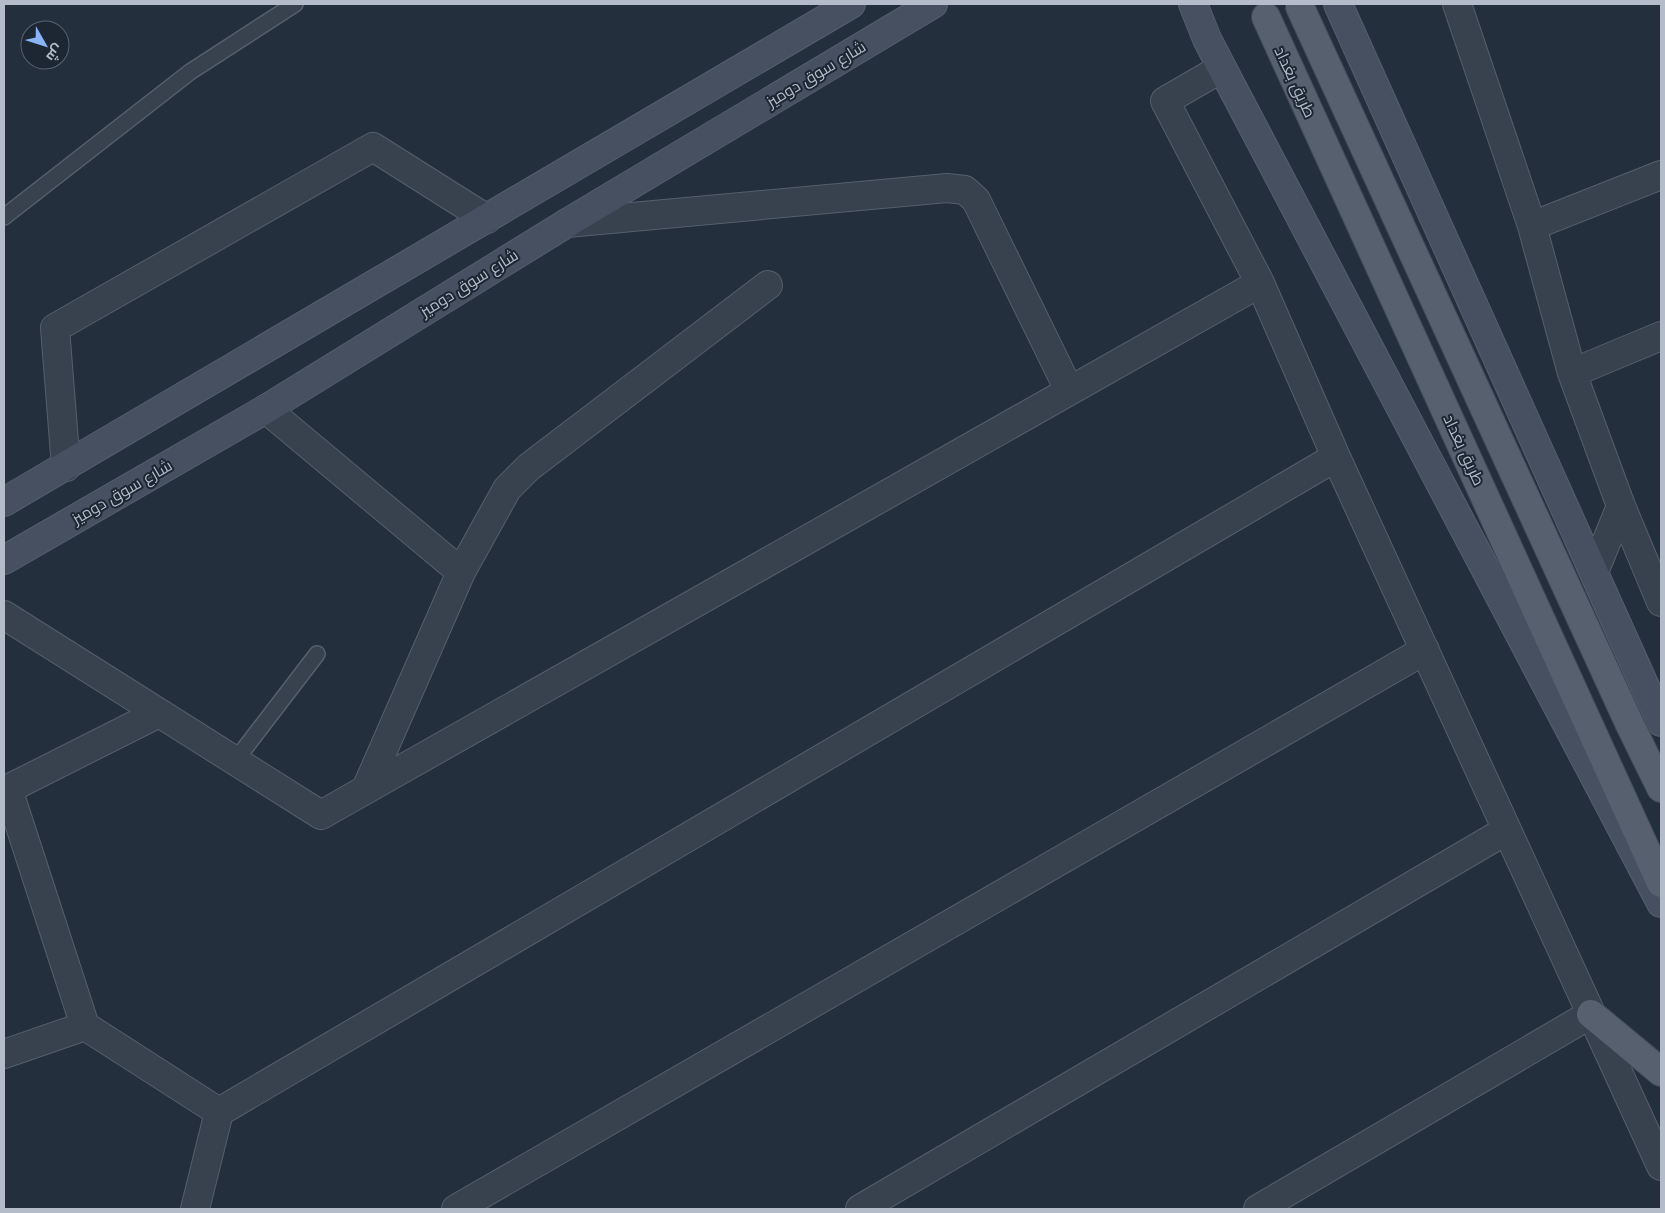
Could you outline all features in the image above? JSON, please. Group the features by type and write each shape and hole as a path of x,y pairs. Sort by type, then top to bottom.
{"main road":[{"path":"4,502 851,4"},
{"name":"شارع سوق دوميز","path":"4,560 266,409 567,223 933,4"},
{"path":"1183,4 1207,39"},
{"path":"1194,4 1207,39 1222,68 1661,903"},
{"path":"1341,5 1365,64 1661,722"},
{"path":"1300,7 1626,716 1661,788"},
{"name":"طريق بغداد","path":"1266,17 1661,883"},
{"path":"1591,1014 1661,1072"}],"street":[{"path":"1457,4 1532,226 1572,373 1621,506 1661,602"},
{"path":"1222,68 1165,101 1260,282 1336,457 1661,1166"},
{"path":"66,467 55,328 374,147 487,219"},
{"path":"1532,226 1661,174"},
{"path":"567,223 946,188 964,190 976,200 1069,390"},
{"path":"4,615 321,815 1260,282"},
{"path":"366,789 461,572 507,489 529,467 768,285"},
{"path":"1572,373 1661,336"},
{"path":"266,409 461,572"},
{"path":"196,1209 219,1112 1336,457"},
{"path":"1594,572 1621,506"},
{"path":"456,1209 1425,650"},
{"path":"160,713 8,789 85,1026 219,1112"},
{"path":"860,1209 1507,830"},
{"path":"1258,1209 1591,1014"},
{"path":"4,1054 85,1026"}],"lane":[{"path":"4,217 190,72 296,4"},
{"path":"235,761 317,654"}]}
